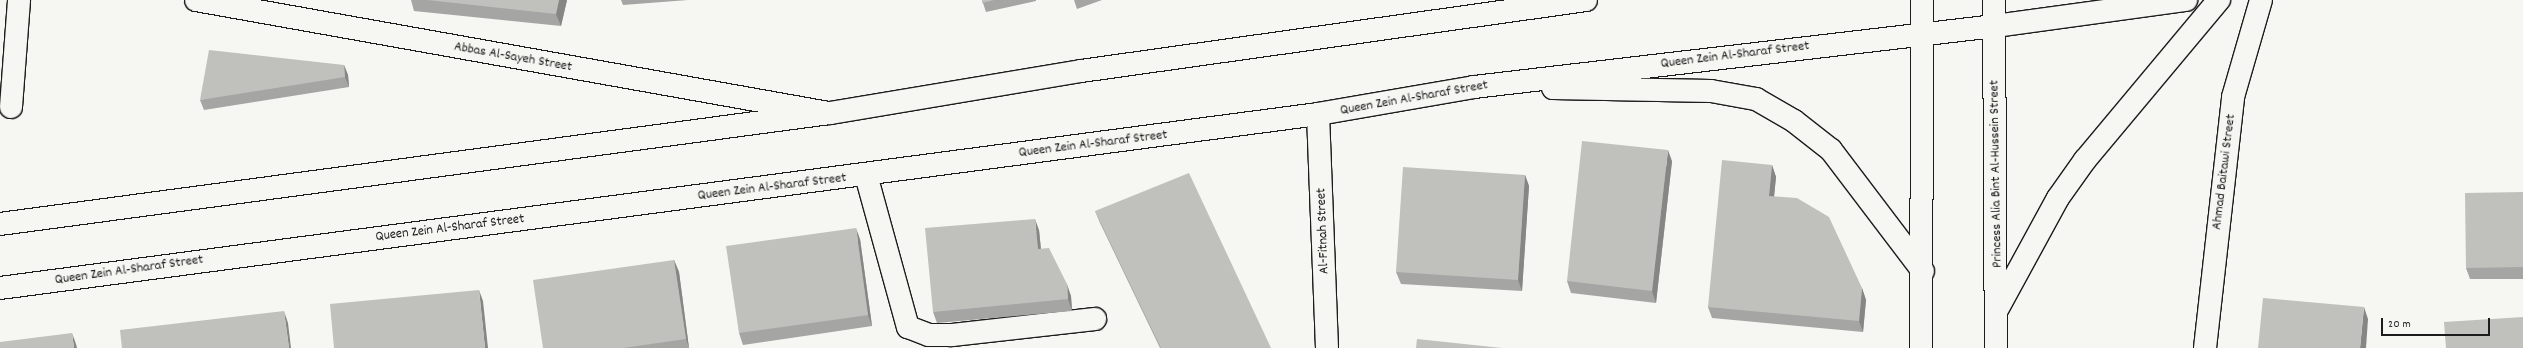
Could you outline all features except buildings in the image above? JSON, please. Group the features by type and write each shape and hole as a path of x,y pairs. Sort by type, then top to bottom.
{"main road":[{"path":"12,107 20,0"},
{"name":"Abbas Al-Sayeh Street","path":"196,0 830,113"},
{"path":"0,224 830,113 1081,72 1582,0"},
{"path":"1920,348 1922,271 1922,0"},
{"name":"Princess Alia Bint Al-Hussein Street","path":"1994,0 1998,308 1996,348"},
{"name":"Queen Zein Al-Sharaf Street","path":"0,288 866,175 1318,114 1474,87 1995,26 2186,0"},
{"path":"1998,308 2058,198 2085,160 2219,0"},
{"name":"Ahmad Baitawi Street","path":"2205,348 2233,97 2261,0"},
{"path":"1474,87 1711,91 1756,99 1794,121 1831,150 1922,271"},
{"name":"Al-Fitnah Street","path":"1318,114 1327,348"},
{"path":"866,175 908,327 929,335 952,335 1095,319"}]}
